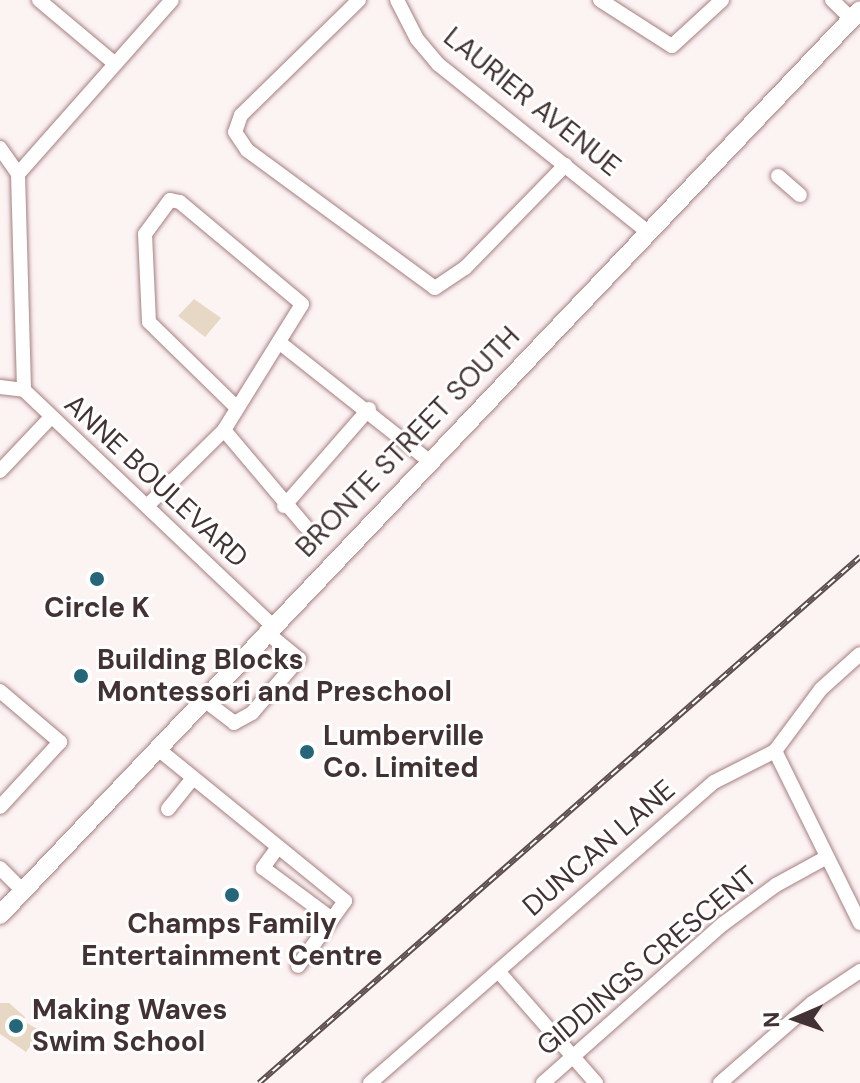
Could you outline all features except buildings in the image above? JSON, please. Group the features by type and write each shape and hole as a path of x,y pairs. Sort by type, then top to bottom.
{"main road":[{"name":"BRONTE STREET SOUTH","path":"0,915 428,460 856,14"}],"street":[{"path":"39,0 113,62"},
{"path":"18,174 113,62 172,0"},
{"path":"359,0 241,115 235,132 247,150 435,288 465,268 565,165"},
{"name":"LAURIER AVENUE","path":"397,0 417,39 438,64 649,233"},
{"path":"600,0 672,46 722,0"},
{"path":"832,0 856,14"},
{"path":"0,148 18,174 24,390"},
{"path":"778,176 800,195"},
{"path":"147,506 224,430 301,309 300,299 180,202 170,200 145,234 149,322 237,408"},
{"path":"279,342 369,409 428,460"},
{"name":"ANNE BOULEVARD","path":"0,387 24,390 147,506 299,659 252,713 234,723 204,700"},
{"path":"284,506 369,409"},
{"path":"0,471 51,417"},
{"path":"224,430 284,506 305,526"},
{"path":"855,658 860,675"},
{"name":"DUNCAN LANE","path":"370,1083 714,782 775,751 821,689 855,658"},
{"path":"0,691 60,742 0,807"},
{"path":"158,749 345,901 298,966"},
{"path":"775,751 860,923"},
{"path":"168,809 192,779"},
{"path":"278,847 263,868 332,919"},
{"name":"GIDDINGS CRESCENT","path":"543,1083 723,924 776,885 827,857"},
{"path":"0,868 23,891"},
{"path":"498,971 596,1083"},
{"path":"720,1083 812,1003 860,971"}],"shaded area":[{"path":"194,299 221,318 205,337 178,316"},
{"name":"Making Waves Swim School","path":"0,1003 9,1003 25,1017 23,1021 41,1031 26,1052 0,1034"}],"railway":[{"path":"259,1083 860,557"}],"place":[{"name":"Circle K","path":"97,579"},
{"name":"Building Blocks Montessori and Preschool","path":"81,676"},
{"name":"Lumberville Co. Limited","path":"307,752"},
{"name":"Champs Family Entertainment Centre","path":"232,895"},
{"name":"Making Waves Swim School","path":"16,1026"}]}
